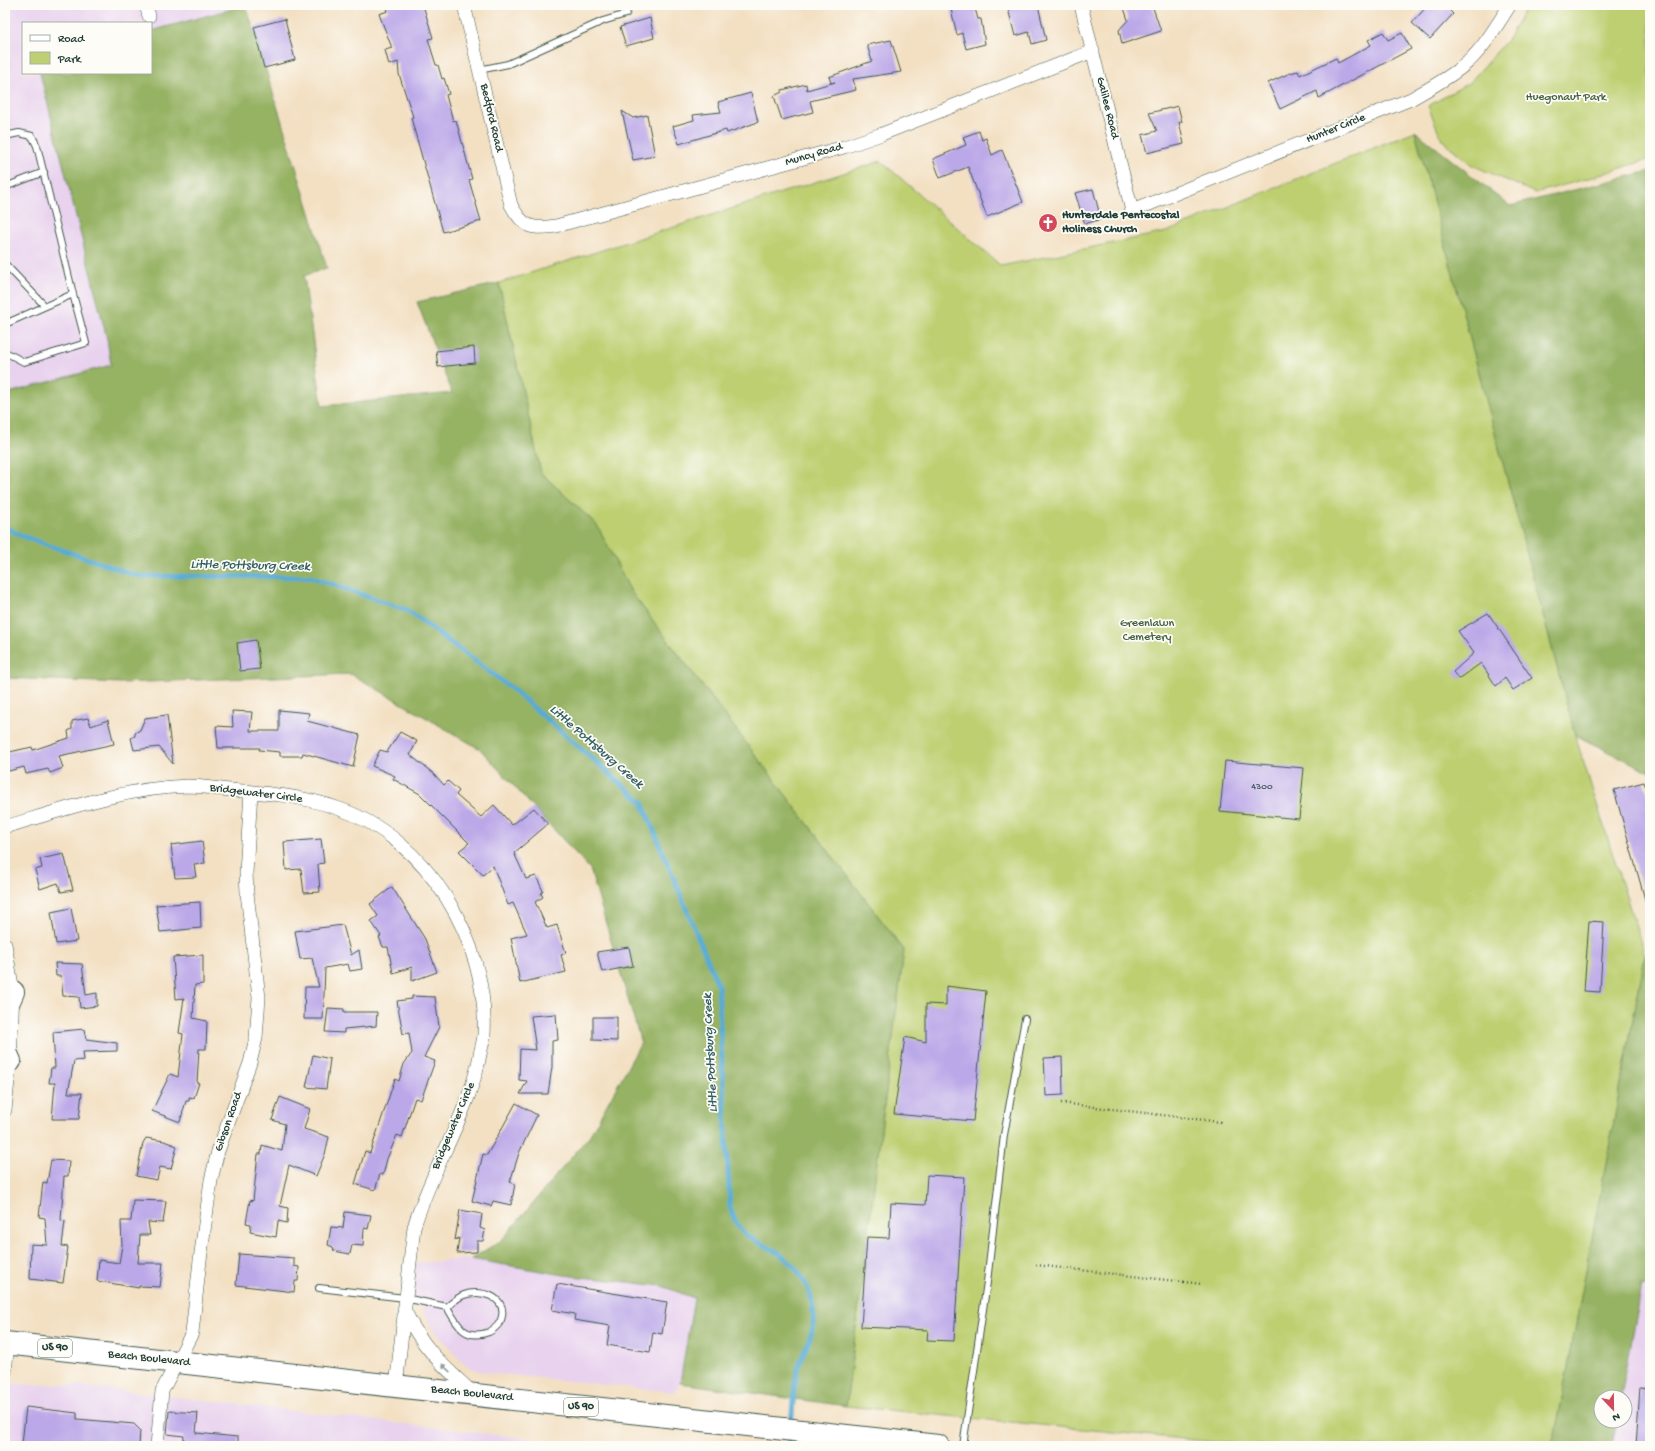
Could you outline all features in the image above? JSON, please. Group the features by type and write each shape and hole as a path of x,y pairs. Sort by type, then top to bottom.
{"highway":[{"name":"Beach Boulevard","path":"6,1343 821,1433 878,1443 938,1446"}],"street":[{"name":"Bedford Road","path":"464,5 511,205 518,218 527,226"},
{"name":"Galilee Road","path":"1081,5 1132,211"},
{"name":"Hunter Circle","path":"1132,211 1411,99 1436,84 1467,62 1489,37 1510,5"},
{"name":"Muncy Road","path":"527,226 541,228 556,226 844,147 882,134 1093,51"},
{"name":"Bridgewater Circle","path":"5,827 84,803 133,792 189,786 290,796 338,808 367,821 391,836 416,858 439,886 455,910 468,941 478,974 484,1007 484,1037 476,1074 467,1101 419,1210 414,1228 396,1386"},
{"name":"Gibson Road","path":"157,1446 162,1391 192,1333 211,1180 218,1151 250,1063 259,1016 259,998 246,873 251,792"},
{"path":"5,944 9,1001 5,1110"},
{"path":"405,1304 413,1328 424,1344 442,1364 475,1395"},
{"path":"5,1372 6,1343"}],"lane":[{"path":"479,70 508,64 603,21 626,14 629,5"},
{"path":"5,136 19,134 32,136 37,146 86,343 24,362 5,352"},
{"path":"5,187 44,172"},
{"path":"5,264 45,306"},
{"path":"5,324 73,294"},
{"path":"963,1446 987,1282 1004,1135 1025,1019"},
{"path":"318,1288 405,1304 447,1307 465,1294 484,1293 492,1296 498,1302 502,1308 502,1315 499,1324 492,1330 475,1335 467,1333 462,1329 455,1321 447,1307"}],"path":[{"path":"1061,1103 1221,1122"},
{"path":"1036,1265 1202,1284"}],"shaded area":[{"path":"5,5 246,5 152,31 152,22 22,22 22,74 40,74 107,339 111,365 5,394"},
{"path":"471,1259 564,1275 662,1286 694,1298 680,1383 675,1392 482,1372 466,1366 432,1328 415,1294 416,1263"},
{"path":"1642,1286 1650,1287 1650,1446 1612,1446 1615,1429 1633,1429 1633,1389 1623,1389"},
{"path":"5,1384 76,1385 591,1446 5,1446"}],"green space":[{"path":"246,5 327,268 304,276 322,406 452,393 417,302 499,283 541,473 597,525 631,592 904,950 846,1406 680,1383 694,1298 662,1286 564,1275 471,1259 502,1240 590,1135 641,1043 590,869 480,749 351,674 121,683 5,678 5,394 111,365 107,339 40,74 152,74 152,31"},
{"name":"Huegonaut Park","path":"1527,5 1650,5 1650,159 1535,193 1472,165 1442,140 1428,106 1470,82 1508,39"},
{"name":"Greenlawn Cemetery","path":"1415,131 1575,735 1645,956 1553,1446 1255,1446 846,1406 904,950 631,592 597,525 541,473 499,283 881,161 1001,266 1166,232"},
{"path":"1415,131 1510,206 1650,171 1650,772 1575,735"},
{"path":"1645,956 1650,966 1650,1287 1642,1286 1623,1389 1593,1389 1593,1429 1615,1429 1612,1446 1553,1446"}],"building":[{"path":"386,5 423,5 433,38 428,39 436,65 438,65 442,79 444,78 449,94 446,95 453,121 456,120 472,179 469,180 481,221 443,232 411,118 413,117 399,74 398,62 389,65 385,50 392,48 379,14 388,11"},
{"path":"954,5 974,5 978,19 981,19 985,44 966,49 962,33 957,35 951,9 954,8"},
{"path":"1007,5 1038,5 1046,40 1032,44 1029,32 1015,36"},
{"path":"1123,5 1152,5 1161,31 1122,44 1119,30 1128,20"},
{"path":"1428,5 1444,5 1453,14 1430,39 1412,23"},
{"path":"650,18 654,38 626,46 620,27"},
{"path":"285,19 295,60 264,68 254,27"},
{"path":"1383,32 1388,40 1402,33 1411,49 1319,98 1317,91 1280,109 1268,83 1298,71 1300,75 1336,58 1338,63 1371,45 1368,40"},
{"path":"891,40 901,72 853,79 856,90 810,101 813,112 782,120 774,96 782,92 782,90 806,84 807,90 835,82 831,83 829,77 872,61 867,45"},
{"path":"751,93 758,122 727,133 726,130 679,144 673,126 694,120 693,115 721,112 718,102"},
{"path":"1178,106 1182,122 1179,122 1184,144 1147,153 1142,135 1157,131 1149,113"},
{"path":"622,111 633,118 647,115 655,156 633,160"},
{"path":"979,131 982,140 986,138 992,155 1002,150 1023,202 987,217 968,167 940,178 933,159 966,145 963,137"},
{"path":"1093,189 1101,219 1085,224 1075,193"},
{"path":"474,347 475,363 438,367 436,351"},
{"path":"1488,613 1532,678 1513,690 1505,678 1496,686 1481,663 1459,679 1453,672 1474,653 1458,631"},
{"path":"256,640 260,669 240,671 237,643"},
{"path":"279,710 309,713 307,721 360,735 353,767 303,753 302,756 280,756 280,752 259,750 260,748 218,748 216,726 233,727 232,711 252,712 250,731 279,731"},
{"path":"167,715 173,764 159,747 134,750 131,738 140,730 145,718"},
{"path":"88,718 91,726 108,720 114,744 59,756 63,768 50,773 48,769 26,774 24,767 5,772 5,753 32,747 33,750 69,738 68,731 72,729 72,721"},
{"path":"400,732 417,741 410,755 434,774 444,785 448,781 459,791 456,795 481,817 494,805 512,825 534,808 548,824 514,853 526,879 536,876 543,891 541,894 543,897 535,902 547,928 557,925 566,953 561,955 566,972 520,983 511,938 527,934 513,903 508,905 493,866 483,875 459,851 469,843 420,794 393,779 395,776 372,766 380,750 387,752"},
{"path":"1225,761 1304,768 1299,819 1220,811"},
{"path":"1644,782 1650,801 1650,903 1646,903 1614,790"},
{"path":"321,839 324,863 318,864 320,892 304,893 301,869 286,870 284,842"},
{"path":"202,841 205,863 194,864 196,877 175,878 171,845"},
{"path":"64,854 73,890 61,892 58,883 40,889 35,870 42,868 40,859"},
{"path":"392,887 425,939 437,972 412,981 412,967 393,973 388,947 383,947 379,937 381,936 371,921 378,916 370,904"},
{"path":"200,902 201,928 160,932 156,905"},
{"path":"71,908 77,941 56,944 51,912"},
{"path":"1589,921 1604,922 1600,992 1584,991"},
{"path":"343,925 351,955 359,950 362,969 350,971 348,964 325,968 323,1019 304,1019 305,987 319,987 312,958 300,959 295,931"},
{"path":"629,947 633,966 602,972 597,952"},
{"path":"203,955 203,984 195,985 193,1018 207,1021 206,1049 199,1049 197,1083 199,1083 194,1098 189,1097 189,1101 186,1101 180,1122 152,1111 170,1074 178,1077 183,1034 179,1033 184,998 176,999 173,957"},
{"path":"55,963 82,964 86,995 97,993 97,1006 80,1008 79,997 63,996 61,976 56,976"},
{"path":"946,986 986,991 973,1121 894,1114 905,1037 926,1042 926,1004 946,1005"},
{"path":"412,996 435,997 439,1027 424,1057 435,1061 421,1100 415,1098 402,1137 397,1135 387,1159 383,1175 380,1174 375,1190 355,1184 365,1151 370,1153 395,1079 399,1081 404,1064 412,1053 409,1033 403,1034 397,1001 412,999"},
{"path":"328,1008 344,1009 344,1012 377,1012 376,1026 344,1029 344,1033 325,1032"},
{"path":"556,1014 558,1040 552,1041 552,1067 548,1094 520,1094 527,1081 519,1080 520,1049 536,1050 531,1016"},
{"path":"593,1017 617,1017 617,1041 593,1040"},
{"path":"84,1029 86,1039 117,1043 117,1051 83,1052 84,1060 74,1061 68,1093 82,1093 79,1119 52,1119 55,1083 49,1083 51,1068 55,1068 53,1032"},
{"path":"313,1055 330,1059 326,1089 306,1087"},
{"path":"1062,1057 1063,1095 1046,1096 1044,1058"},
{"path":"280,1097 310,1109 304,1129 329,1137 325,1154 316,1176 289,1165 280,1206 288,1208 287,1223 278,1221 276,1237 250,1232 251,1224 246,1223 250,1200 253,1201 258,1154 261,1154 262,1145 282,1151 285,1124 272,1120"},
{"path":"516,1103 537,1115 519,1153 510,1182 515,1184 511,1205 493,1201 491,1206 472,1201 483,1154 487,1155"},
{"path":"146,1138 164,1141 177,1146 171,1169 160,1167 157,1180 136,1176 143,1143"},
{"path":"51,1160 69,1161 68,1176 64,1176 61,1220 65,1221 62,1246 68,1247 63,1283 30,1279 31,1244 47,1245 45,1218 39,1217 43,1182 47,1183"},
{"path":"927,1175 964,1177 954,1341 927,1340 928,1330 861,1327 867,1237 889,1238 891,1203 925,1205"},
{"path":"133,1200 166,1201 163,1223 148,1222 150,1235 140,1235 138,1263 163,1263 160,1287 139,1286 139,1288 97,1281 99,1260 119,1263 122,1246 121,1221 131,1221"},
{"path":"460,1210 482,1214 480,1228 485,1230 483,1241 477,1241 477,1252 457,1253 459,1238 455,1240"},
{"path":"345,1212 371,1215 368,1229 364,1228 363,1246 352,1245 350,1254 334,1251 333,1247 328,1245 331,1227 343,1228"},
{"path":"239,1254 294,1258 294,1266 299,1267 298,1281 295,1281 294,1292 236,1285"},
{"path":"557,1284 667,1302 662,1334 653,1332 650,1352 607,1345 610,1326 574,1320 575,1314 552,1310"},
{"path":"1640,1387 1650,1388 1650,1446 1636,1446"},
{"path":"26,1407 77,1413 77,1419 134,1424 140,1430 139,1446 36,1446 22,1444"},
{"path":"169,1411 198,1413 196,1433 238,1437 238,1446 183,1446 184,1436 167,1434"}],"waterway":[{"name":"Little Pottsburg Creek","path":"5,527 22,536 138,576 311,577 407,610 511,688 642,802 718,985 730,1207 734,1219 738,1227 748,1237 769,1247 786,1259 800,1275 810,1294 814,1315 813,1326 796,1376 791,1426"},
{"name":"Little Pottsburg Creek","path":"789,1446 790,1436"}],"place":[{"name":"Hunterdale Pentecostal Holiness Church","path":"1048,223"}]}
